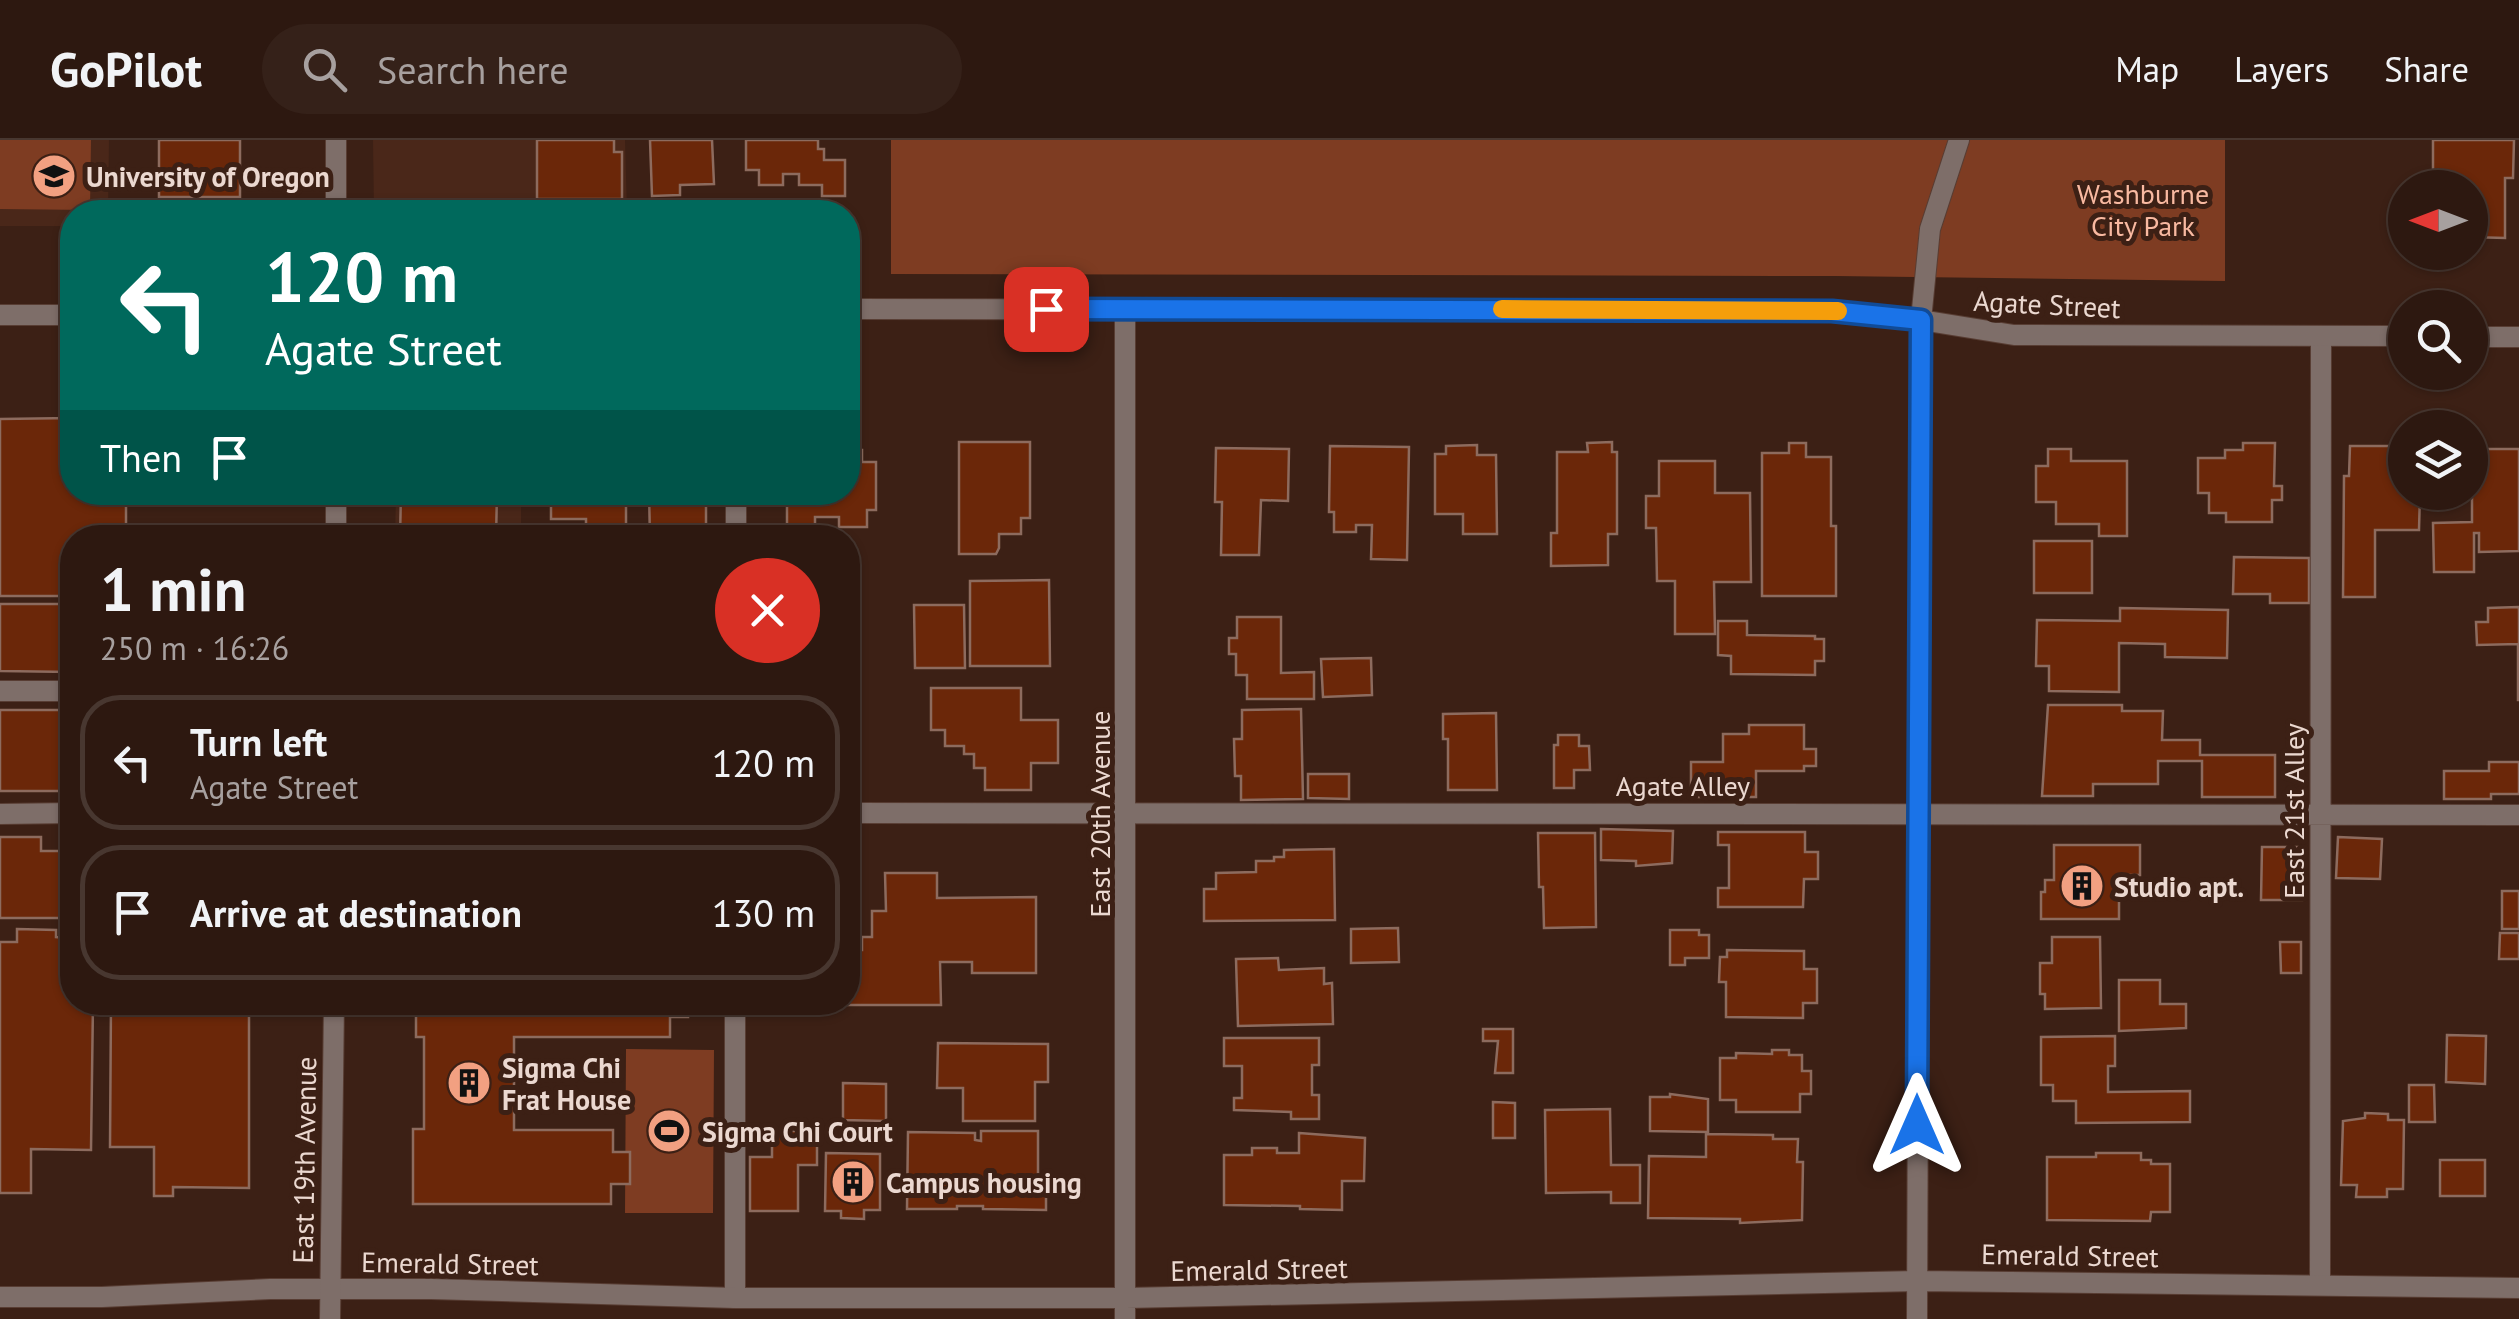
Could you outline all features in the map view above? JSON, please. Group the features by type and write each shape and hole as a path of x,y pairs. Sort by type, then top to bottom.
{"street":[{"path":"336,140 336,200"},
{"path":"1917,1319 1921,320 1930,229 1958,140"},
{"name":"Agate Street","path":"860,309 1832,311 2014,335 2388,336"},
{"name":"East 20th Avenue","path":"1125,309 1126,1309"},
{"path":"0,316 60,315"},
{"name":"East 21st Alley","path":"2320,1285 2321,336"},
{"path":"2488,337 2519,337"},
{"path":"0,691 60,691"},
{"path":"0,814 60,813"},
{"name":"Agate Alley","path":"860,813 2519,815"},
{"name":"East 19th Avenue","path":"330,1319 334,1015"},
{"path":"735,1015 735,1298"},
{"name":"Emerald Street","path":"0,1297 431,1289 1126,1309 1917,1282 2519,1288"}],"shaded area":[{"name":"University of Oregon","path":"0,140 109,140 108,200 60,200 60,226 0,226"},
{"path":"373,140 625,140 627,200 374,200"},
{"path":"396,505 521,505 521,525 395,525"}],"green space":[{"name":"University of Oregon","path":"0,140 91,140 90,200 60,200 60,210 0,209"},
{"name":"Washburne City Park","path":"891,140 2225,140 2225,281 891,274"},
{"name":"Sigma Chi Court","path":"626,1049 714,1050 713,1213 625,1213"}],"building":[{"path":"159,140 240,140 240,197 159,197"},
{"path":"537,140 614,140 614,152 622,152 622,199 537,199"},
{"path":"650,140 712,140 714,184 680,185 680,195 652,196"},
{"path":"746,140 818,140 818,149 824,149 824,160 845,160 845,196 822,196 822,185 799,185 799,174 783,174 783,185 759,185 759,170 746,170"},
{"path":"2433,140 2514,140 2513,178 2505,178 2505,238 2488,238 2488,170 2433,170"},
{"path":"60,418 60,505 126,505 126,525 60,525 60,596 0,596 0,419"},
{"path":"959,442 1030,442 1030,518 1021,518 1021,534 999,534 996,554 959,554"},
{"path":"1612,442 1612,452 1617,452 1617,534 1608,534 1608,565 1551,566 1551,533 1557,533 1557,452 1588,452 1587,443"},
{"path":"1789,443 1806,443 1806,457 1831,457 1836,596 1762,596 1762,453 1789,453"},
{"path":"2243,443 2275,443 2274,486 2282,486 2282,500 2272,500 2272,522 2226,522 2226,513 2209,513 2209,493 2198,493 2198,458 2225,458 2225,450 2243,450"},
{"path":"1477,445 1477,455 1496,455 1497,534 1463,534 1463,514 1435,514 1435,454 1446,454 1446,446"},
{"path":"1330,446 1409,447 1407,560 1371,559 1372,525 1356,525 1356,532 1334,532 1334,512 1329,512"},
{"path":"2350,446 2388,446 2388,510 2420,510 2419,530 2375,530 2375,597 2343,597 2344,476 2349,476"},
{"path":"1216,448 1289,449 1288,501 1261,500 1259,555 1221,555 1222,502 1215,502"},
{"path":"2048,449 2071,449 2071,461 2127,461 2127,536 2099,536 2099,524 2056,524 2056,502 2036,502 2036,466 2048,466"},
{"path":"2488,449 2519,449 2519,551 2479,552 2479,533 2474,533 2474,572 2434,572 2433,523 2472,522 2472,510 2488,510"},
{"path":"860,450 862,462 876,462 876,510 867,510 867,527 839,525 839,517 815,517 815,525 787,525 787,505 860,505"},
{"path":"1659,461 1715,461 1715,493 1750,493 1751,582 1714,582 1715,634 1675,634 1675,581 1657,581 1656,528 1646,528 1646,496 1659,496"},
{"path":"401,505 497,505 496,525 400,525"},
{"path":"551,505 626,505 626,525 586,525 586,519 551,519"},
{"path":"649,505 706,505 706,525 650,525"},
{"path":"2034,541 2092,541 2092,593 2034,593"},
{"path":"2234,557 2309,558 2309,603 2270,603 2270,594 2233,594"},
{"path":"1049,580 1050,666 970,666 970,581"},
{"path":"0,604 60,604 60,672 0,671"},
{"path":"914,605 964,605 965,668 915,668"},
{"path":"2519,607 2518,700 2518,644 2477,645 2476,622 2488,622 2488,608"},
{"path":"2120,608 2228,610 2227,658 2165,657 2165,644 2119,643 2119,692 2049,691 2049,666 2036,666 2037,620 2120,621"},
{"path":"1237,617 1281,617 1281,673 1314,672 1314,699 1247,699 1247,675 1236,675 1236,654 1229,654 1229,638 1237,638"},
{"path":"1718,621 1747,621 1747,635 1824,639 1824,661 1815,661 1815,675 1731,674 1731,656 1718,655"},
{"path":"1371,658 1372,695 1323,697 1321,659"},
{"path":"931,688 1021,688 1021,720 1058,720 1058,763 1031,763 1031,790 985,790 985,768 974,768 974,754 964,754 964,746 945,746 945,730 931,730"},
{"path":"2048,705 2122,705 2122,711 2163,711 2162,740 2200,740 2200,755 2275,755 2275,797 2202,797 2202,761 2158,761 2158,784 2093,784 2093,796 2042,796"},
{"path":"1301,709 1303,799 1241,800 1241,776 1235,776 1234,739 1242,739 1242,710"},
{"path":"0,710 60,710 60,791 0,791"},
{"path":"1496,713 1497,790 1448,790 1448,739 1443,739 1443,714"},
{"path":"1749,725 1804,725 1804,749 1816,749 1816,766 1804,766 1804,771 1756,771 1756,797 1691,797 1691,762 1723,762 1723,734 1749,734"},
{"path":"1558,735 1579,735 1579,746 1589,746 1590,770 1574,770 1574,788 1554,788 1554,745 1558,745"},
{"path":"2489,762 2519,762 2519,794 2491,794 2491,799 2444,799 2444,771 2489,771"},
{"path":"1308,774 1349,774 1349,799 1308,798"},
{"path":"1601,829 1673,831 1672,863 1636,866 1636,861 1601,860"},
{"path":"1718,832 1805,832 1805,852 1818,852 1818,879 1804,879 1803,907 1718,907 1718,888 1729,888 1729,845 1718,845"},
{"path":"1538,833 1595,833 1596,927 1544,928"},
{"path":"0,837 41,837 41,851 60,851 60,918 0,918"},
{"path":"2338,837 2382,839 2380,879 2336,878"},
{"name":"Studio apt.","path":"2054,845 2140,845 2140,875 2119,875 2119,919 2041,919 2045,880 2054,880"},
{"path":"2262,847 2302,847 2302,900 2261,900"},
{"path":"1334,849 1335,920 1204,921 1204,889 1216,889 1216,873 1256,872 1256,861 1274,861 1274,857 1284,857 1284,850"},
{"path":"885,873 937,873 937,898 1036,897 1036,973 972,973 972,962 940,962 941,1005 860,1005 862,937 872,937 872,911 886,911"},
{"path":"2502,891 2519,891 2519,929 2502,929"},
{"path":"1398,928 1399,962 1351,963 1351,929"},
{"path":"17,929 56,930 56,937 60,937 60,1015 93,1015 91,1150 31,1149 31,1193 0,1193 0,942 17,942"},
{"path":"1670,930 1699,930 1699,935 1709,935 1709,958 1685,958 1685,965 1670,965"},
{"path":"2500,933 2519,933 2519,959 2499,959"},
{"path":"2052,937 2100,937 2101,1008 2045,1009 2045,994 2040,994 2040,963 2052,963"},
{"path":"2280,942 2301,942 2301,973 2281,973"},
{"path":"1727,950 1804,951 1804,969 1817,969 1817,1003 1803,1003 1803,1018 1726,1017 1726,982 1719,982 1720,957 1727,957"},
{"path":"1278,958 1279,970 1324,968 1324,984 1332,983 1333,1024 1238,1026 1236,959"},
{"path":"2119,980 2160,980 2160,1004 2186,1004 2186,1028 2119,1031"},
{"path":"111,1015 249,1015 249,1188 173,1187 173,1196 154,1196 154,1147 110,1147"},
{"name":"Sigma Chi Frat House","path":"416,1015 688,1015 670,1017 670,1037 514,1037 514,1130 613,1130 613,1152 630,1152 630,1184 611,1184 611,1204 413,1204 413,1129 424,1129 424,1037 416,1037"},
{"path":"1483,1029 1513,1029 1513,1073 1495,1073 1498,1041 1483,1041"},
{"path":"2447,1035 2486,1036 2485,1084 2446,1082"},
{"path":"2115,1036 2115,1066 2108,1066 2108,1092 2190,1091 2190,1122 2076,1123 2076,1101 2053,1101 2053,1085 2041,1085 2041,1037"},
{"path":"1224,1038 1319,1038 1319,1065 1312,1065 1312,1095 1319,1095 1319,1119 1291,1119 1291,1112 1234,1110 1234,1098 1242,1098 1242,1066 1224,1066"},
{"path":"938,1043 1048,1044 1048,1082 1035,1082 1035,1121 963,1121 963,1088 937,1088"},
{"path":"1772,1050 1802,1055 1802,1071 1811,1071 1811,1094 1800,1094 1800,1112 1736,1112 1736,1100 1720,1100 1720,1058 1736,1058 1736,1053 1772,1054"},
{"path":"843,1083 886,1084 886,1121 843,1120"},
{"path":"2409,1085 2434,1085 2435,1122 2409,1122"},
{"path":"1670,1094 1708,1099 1708,1132 1650,1131 1650,1097"},
{"path":"1493,1102 1515,1103 1515,1138 1493,1138"},
{"path":"1610,1109 1611,1165 1640,1165 1640,1203 1611,1203 1611,1192 1546,1193 1545,1110"},
{"path":"2365,1113 2388,1114 2388,1120 2404,1120 2403,1189 2387,1189 2387,1197 2356,1197 2357,1185 2341,1185 2343,1121 2365,1118"},
{"path":"772,1131 817,1131 817,1165 798,1165 798,1211 750,1211 750,1157 772,1157"},
{"path":"981,1131 1038,1131 1038,1193 1046,1193 1046,1210 983,1206 907,1209 908,1132 975,1133 975,1140 981,1141"},
{"path":"1299,1133 1365,1138 1364,1181 1342,1181 1342,1210 1224,1205 1224,1155 1252,1155 1252,1148 1299,1153"},
{"path":"1706,1134 1798,1139 1797,1162 1803,1162 1802,1220 1740,1223 1740,1219 1648,1218 1649,1156 1706,1157"},
{"name":"Campus housing","path":"826,1153 880,1154 880,1210 864,1210 864,1219 841,1218 841,1211 825,1211"},
{"path":"2096,1153 2141,1153 2141,1160 2151,1160 2151,1164 2170,1164 2170,1212 2151,1212 2150,1221 2047,1220 2047,1157 2096,1157"},
{"path":"2440,1160 2485,1160 2485,1196 2440,1196"}],"slow traffic":[{"path":"1502,309 1838,311"}],"place":[{"name":"University of Oregon","path":"54,176"},
{"name":"Studio apt.","path":"2082,886"},
{"name":"Sigma Chi Frat House","path":"469,1083"},
{"name":"Sigma Chi Court","path":"669,1131"},
{"name":"Campus housing","path":"853,1182"}],"route":[{"path":"1046,309 1832,311 1921,320 1917,1125"}]}
